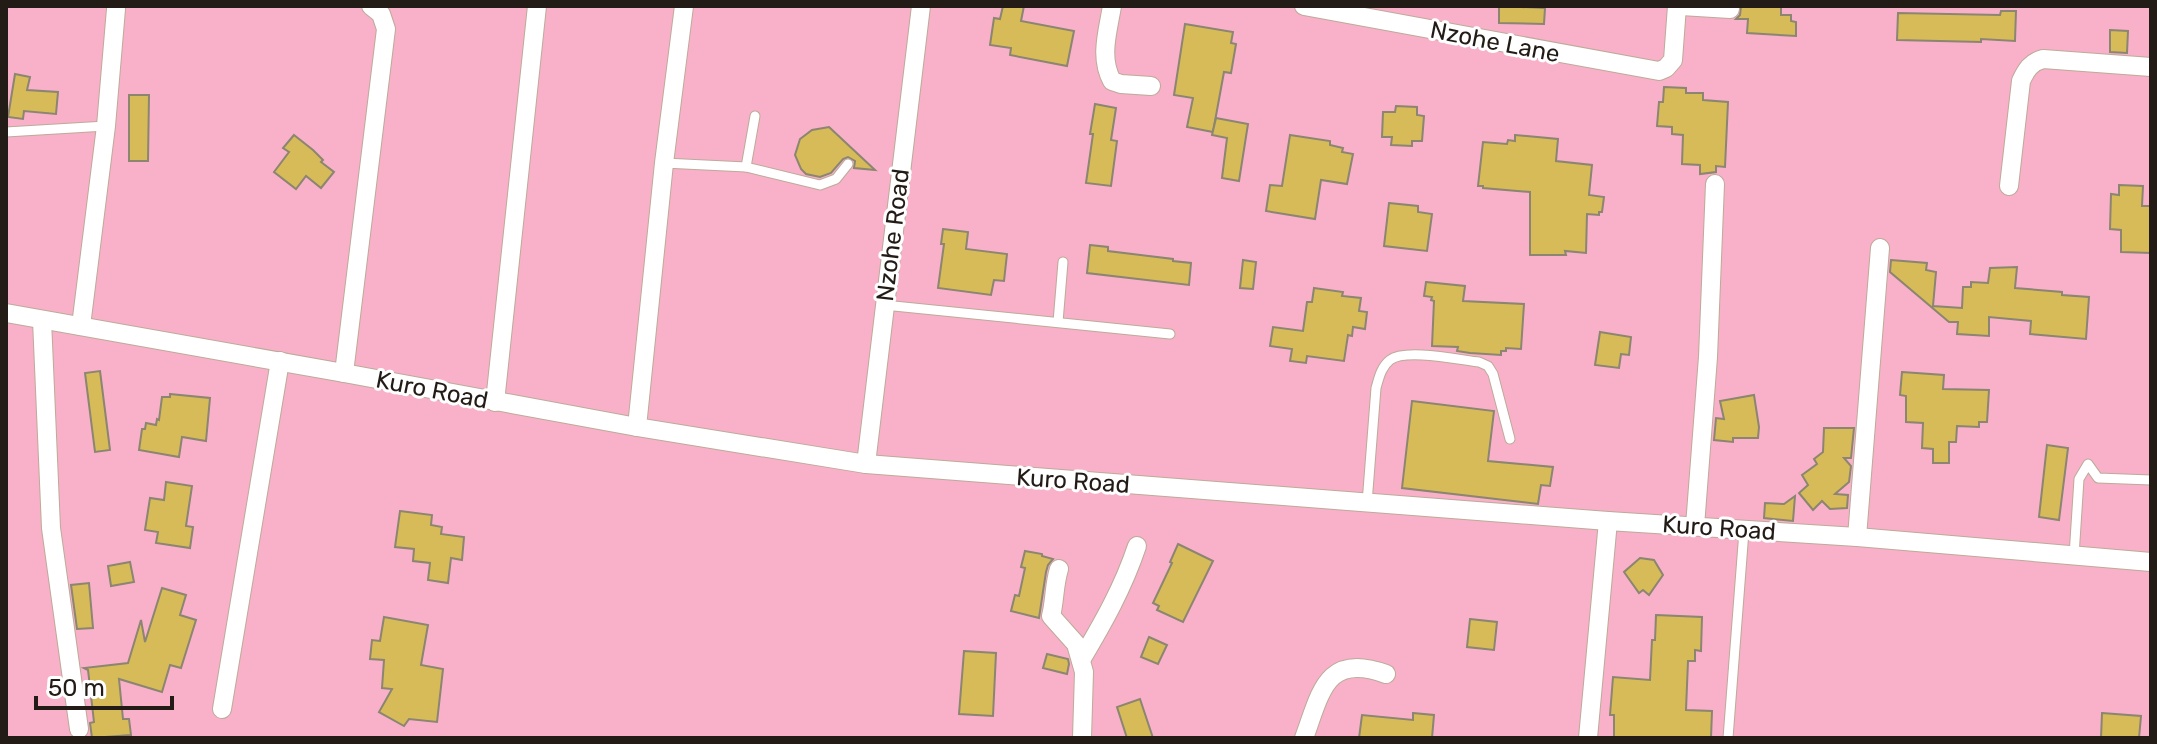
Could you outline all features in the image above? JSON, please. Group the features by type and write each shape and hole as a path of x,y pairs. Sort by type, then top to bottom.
{"street":[{"path":"344,373 386,29 381,14 371,6"},
{"path":"495,402 537,6"},
{"path":"637,427 664,163 684,6"},
{"name":"Nzohe Road","path":"866,464 921,6"},
{"path":"1112,6 1105,52 1106,70 1112,81 1151,86"},
{"path":"1679,6 1730,9"},
{"name":"Nzohe Lane","path":"1310,7 1659,71 1673,60 1679,6"},
{"path":"81,326 106,126 116,9"},
{"path":"2009,186 2021,81 2031,65 2043,59 2151,67"},
{"path":"1695,526 1708,357 1715,184"},
{"path":"1857,537 1880,248"},
{"name":"Kuro Road","path":"6,313 637,427 866,464 1857,537 2151,562"},
{"path":"42,320 51,528 79,729"},
{"path":"222,709 280,361"},
{"path":"1588,738 1608,521"},
{"path":"1081,660 1121,590 1137,546"},
{"path":"1059,569 1054,584 1055,600 1051,616 1076,644 1081,660 1084,672 1082,738"},
{"path":"1304,738 1323,687 1335,674 1350,667 1368,668 1386,674"}],"lane":[{"path":"746,167 755,116"},
{"path":"6,132 106,126"},
{"path":"664,163 746,167 820,185 836,179 848,164"},
{"path":"1058,322 1063,262"},
{"path":"884,305 1170,334"},
{"path":"1367,503 1376,388 1380,371 1392,358 1410,354 1479,362 1488,366 1493,374 1510,439"},
{"path":"2074,556 2079,479 2088,464 2098,478 2151,480"},
{"path":"1728,738 1744,531"}],"shaded area":[{"path":"6,6 2151,6 2151,738 6,738"}],"building":[{"path":"1003,6 1024,6 1021,21 1074,31 1067,66 1010,55 1011,48 990,45 994,18 1000,19"},
{"path":"1499,6 1545,8 1544,24 1499,23"},
{"path":"1741,6 1781,6 1781,15 1791,15 1791,21 1796,22 1796,36 1747,33 1748,19 1736,19"},
{"path":"2001,11 2016,11 2015,41 1897,40 1898,13 2000,15"},
{"path":"1185,24 1233,32 1231,43 1236,44 1231,73 1224,72 1213,132 1187,127 1193,98 1174,95"},
{"path":"2110,30 2128,31 2127,53 2110,52"},
{"path":"15,74 30,77 27,90 58,92 56,114 24,111 23,119 8,117"},
{"path":"1664,87 1686,88 1686,93 1703,93 1703,100 1728,102 1725,167 1716,166 1716,172 1700,174 1700,165 1682,164 1683,135 1672,134 1672,127 1657,126"},
{"path":"129,95 149,95 148,161 129,161"},
{"path":"1095,104 1116,108 1111,140 1117,141 1111,186 1086,183"},
{"path":"1396,106 1417,107 1417,115 1424,116 1422,141 1412,141 1412,146 1391,145 1392,137 1382,137 1383,112 1395,112"},
{"path":"1216,118 1248,124 1239,181 1222,178 1227,138 1212,135"},
{"path":"829,127 875,170 854,168 855,161 848,157 831,173 820,177 806,174 795,155 800,139 812,130"},
{"path":"294,135 334,172 321,188 306,176 296,189 274,172 289,152 283,148"},
{"path":"1290,135 1330,141 1330,145 1343,148 1342,152 1353,154 1347,184 1321,180 1315,219 1266,211 1270,185 1282,186"},
{"path":"1515,135 1558,139 1556,161 1592,165 1589,195 1604,197 1599,215 1587,214 1586,253 1565,251 1566,255 1530,255 1530,192 1478,186 1483,142 1507,144 1508,140 1515,141"},
{"path":"2119,185 2143,186 2142,206 2151,206 2151,253 2121,252 2121,230 2110,229 2111,194 2119,195"},
{"path":"1389,203 1418,206 1418,212 1432,214 1427,251 1384,246"},
{"path":"943,229 968,232 966,249 1007,254 1004,281 994,280 991,295 938,288"},
{"path":"1090,245 1108,247 1108,251 1191,263 1189,285 1087,273"},
{"path":"1243,260 1256,262 1253,289 1240,288"},
{"path":"1891,260 1927,263 1926,270 1936,272 1933,306 1962,308 1963,287 1971,287 1971,282 1988,283 1990,268 2017,267 2015,288 2089,297 2086,339 2030,334 2031,321 1989,317 1989,336 1957,334 1958,322 1949,322 1890,272"},
{"path":"1426,282 1465,286 1463,301 1524,304 1521,349 1506,348 1501,355 1432,346 1434,301 1432,297 1424,296"},
{"path":"1314,288 1361,298 1359,311 1367,312 1365,329 1353,327 1352,336 1348,335 1344,361 1307,356 1306,363 1290,361 1292,349 1270,346 1273,327 1303,331 1307,302 1312,302"},
{"path":"1600,332 1631,337 1629,355 1621,354 1619,368 1595,365"},
{"path":"100,371 110,450 95,452 85,373"},
{"path":"1902,372 1944,375 1943,389 1989,390 1987,422 1979,422 1979,427 1957,426 1956,442 1949,442 1949,463 1933,463 1933,449 1922,448 1923,423 1906,422 1906,396 1900,395"},
{"path":"170,394 210,398 206,441 182,437 179,457 139,450 142,429 145,429 146,423 156,425 162,397 170,397"},
{"path":"1754,395 1758,438 1733,438 1733,442 1714,440 1716,418 1724,419 1720,401"},
{"path":"1412,401 1494,411 1488,461 1553,467 1550,486 1541,485 1538,504 1402,488"},
{"path":"1824,428 1854,428 1851,458 1844,458 1851,466 1849,482 1835,494 1848,495 1847,508 1830,509 1822,501 1813,510 1799,493 1808,485 1802,475 1817,464 1814,459 1823,452"},
{"path":"2047,445 2068,448 2059,520 2039,517"},
{"path":"166,482 192,486 186,526 193,527 190,548 156,543 158,532 145,530 150,498 164,500"},
{"path":"1795,496 1793,521 1764,518 1765,503 1784,504"},
{"path":"400,511 432,515 431,525 442,527 441,534 464,537 462,560 451,558 448,583 428,580 430,563 413,561 414,549 395,547"},
{"path":"1178,544 1213,561 1183,622 1157,610 1159,606 1153,603"},
{"path":"1025,551 1053,559 1046,572 1039,618 1011,611 1015,595 1019,596"},
{"path":"1640,558 1654,560 1663,575 1649,595 1643,590 1639,593 1624,572"},
{"path":"130,562 134,582 111,586 108,566"},
{"path":"89,583 93,628 77,629 71,585"},
{"path":"162,588 186,595 180,615 196,620 181,668 170,665 162,692 119,679 123,719 129,719 131,735 92,738 90,723 94,722 88,670 84,668 128,663 141,620 145,642"},
{"path":"1656,615 1702,617 1701,651 1695,650 1695,661 1688,661 1686,710 1712,711 1711,738 1614,738 1614,715 1610,715 1613,677 1650,680"},
{"path":"384,617 428,625 421,665 443,669 437,722 409,719 404,726 379,712 392,689 382,688 384,660 370,659 372,640 380,641"},
{"path":"1470,619 1497,622 1494,650 1467,647"},
{"path":"1149,637 1167,645 1158,664 1141,657"},
{"path":"964,651 996,653 993,716 959,714"},
{"path":"1047,654 1068,659 1067,674 1043,668"},
{"path":"1140,699 1153,738 1127,738 1117,707"},
{"path":"1413,713 1434,715 1432,738 1359,738 1362,715 1413,720"},
{"path":"2102,713 2141,716 2139,738 2101,738"}]}
